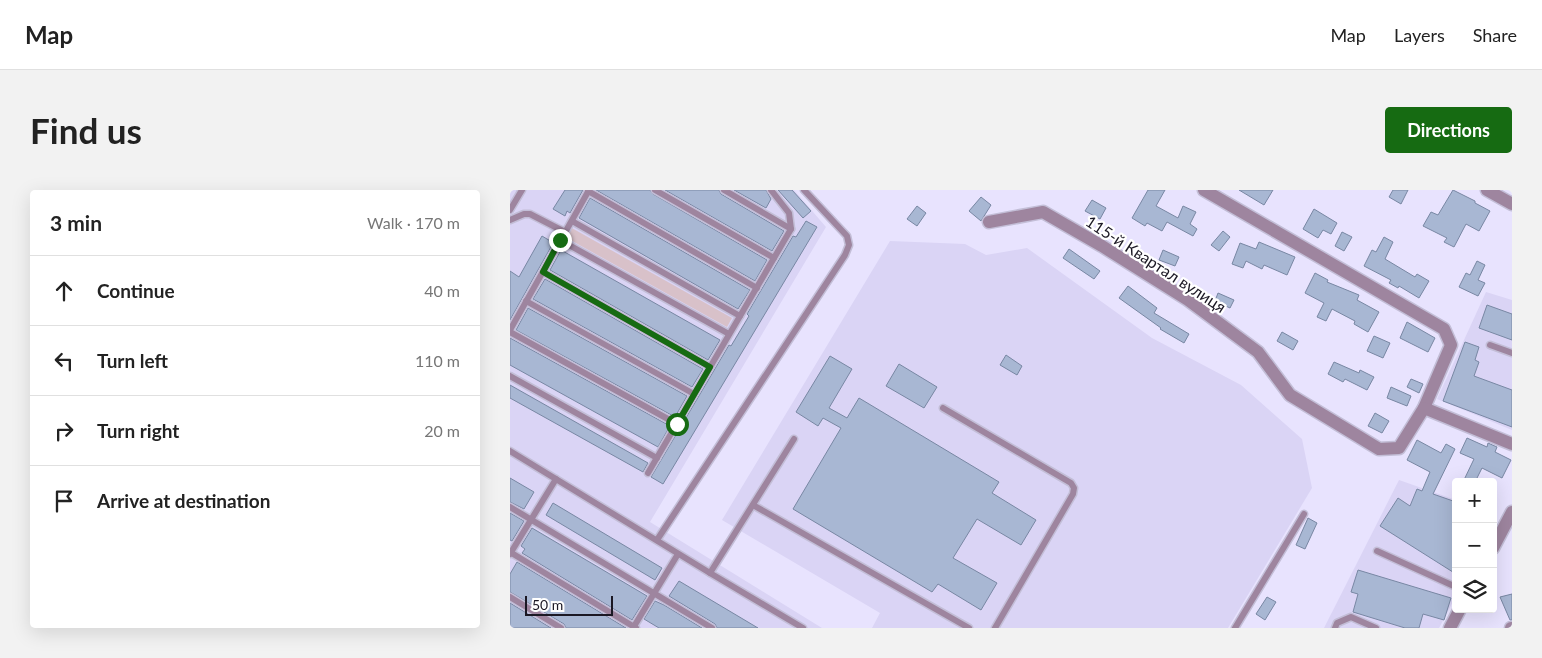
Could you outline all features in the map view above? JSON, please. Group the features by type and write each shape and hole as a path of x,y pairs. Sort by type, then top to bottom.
{"street":[{"name":"115-й Квартал вулиця","path":"989,222 1043,212 1188,300 1258,352 1290,395 1379,449 1399,448 1424,408 1451,345 1444,329 1204,190"},
{"path":"1487,190 1512,204"},
{"path":"1424,408 1512,444"},
{"path":"1497,540 1512,512"},
{"path":"1450,628 1458,613"}],"lane":[{"path":"510,210 522,190"},
{"path":"655,190 774,258"},
{"path":"724,190 791,229"},
{"path":"648,473 791,229 789,213 771,190"},
{"path":"656,540 845,256 849,245 847,236 804,190"},
{"path":"677,424 510,331 560,240 589,191 757,288"},
{"path":"510,220 524,214 530,214 565,232"},
{"path":"572,221 740,316"},
{"path":"560,240 729,334"},
{"path":"543,272 710,367"},
{"path":"526,301 694,394"},
{"path":"1490,345 1512,353"},
{"path":"510,376 657,458"},
{"path":"943,408 1071,483 1074,488 1073,494 995,628"},
{"path":"710,574 794,438"},
{"path":"510,451 710,574 803,628"},
{"path":"556,479 510,553 634,628 678,554"},
{"path":"753,505 969,628"},
{"path":"510,507 712,628"},
{"path":"1235,628 1304,514"},
{"path":"1377,551 1452,585"},
{"path":"510,597 561,628"},
{"path":"1335,628 1337,623 1350,617 1376,628"}],"shaded area":[{"path":"510,190 794,190 826,227 650,522 822,628 510,628"},
{"path":"570,227 732,318 727,327 565,237"},
{"path":"890,241 965,244 986,255 1027,248 1152,338 1241,385 1302,439 1312,488 1228,628 872,628 880,613 722,520"},
{"path":"1486,292 1512,300 1512,430 1437,399"},
{"path":"1399,480 1452,499 1452,604 1439,628 1324,628"}],"building":[{"path":"565,190 583,190 570,213 567,211 565,216 553,209"},
{"path":"596,190 650,190 653,194 767,260 755,281"},
{"path":"665,190 719,190 721,194 784,231 772,251"},
{"path":"734,190 766,190 771,199 766,208"},
{"path":"778,190 792,190 811,211 803,218"},
{"path":"1148,190 1165,190 1156,206 1178,218 1183,206 1196,212 1190,224 1197,229 1193,236 1167,222 1162,231 1147,223 1145,226 1132,218"},
{"path":"1239,190 1273,190 1264,205"},
{"path":"1393,190 1408,190 1401,204 1389,197"},
{"path":"1453,190 1490,211 1479,231 1466,224 1454,247 1444,242 1447,238 1423,226 1431,212 1438,215"},
{"path":"981,197 991,205 981,221 969,211"},
{"path":"590,198 750,290 738,309 579,218"},
{"path":"1092,200 1106,208 1100,219 1085,211"},
{"path":"917,206 926,213 917,226 907,219"},
{"path":"1314,209 1337,223 1331,234 1323,230 1318,238 1303,229"},
{"path":"806,221 817,227 663,484 651,477 729,345 731,346 749,316 747,314 793,236 796,237"},
{"path":"1223,231 1230,237 1219,251 1211,245"},
{"path":"1342,232 1352,237 1344,251 1335,246"},
{"path":"542,236 552,242 552,245 510,320 510,271 519,277"},
{"path":"1384,237 1393,242 1385,259 1415,277 1417,274 1429,281 1419,298 1399,286 1398,288 1389,283 1391,280 1364,266 1372,250 1376,252"},
{"path":"1259,242 1295,257 1287,275 1264,265 1262,269 1246,261 1243,268 1232,264 1240,243 1256,249"},
{"path":"1069,249 1100,271 1094,279 1063,258"},
{"path":"561,250 720,340 708,360 550,270"},
{"path":"1163,250 1179,257 1175,266 1159,260"},
{"path":"1477,261 1485,265 1478,280 1485,283 1478,296 1459,287 1466,273 1470,275"},
{"path":"1315,273 1328,280 1327,282 1359,295 1357,300 1379,312 1368,332 1354,324 1355,321 1332,309 1326,321 1317,317 1324,303 1305,293"},
{"path":"545,279 703,369 692,387 533,299"},
{"path":"1128,286 1157,308 1154,313 1189,334 1184,343 1160,329 1119,298"},
{"path":"1218,293 1234,300 1230,308 1215,301"},
{"path":"1487,305 1512,314 1512,340 1479,328"},
{"path":"528,308 687,396 675,417 516,330"},
{"path":"1407,322 1435,338 1428,352 1400,338"},
{"path":"1282,332 1298,341 1293,350 1277,341"},
{"path":"1374,336 1390,343 1383,358 1367,351"},
{"path":"510,338 670,426 658,447 510,365"},
{"path":"1465,342 1479,347 1475,360 1479,362 1474,376 1512,390 1512,427 1443,401"},
{"path":"1006,355 1022,366 1017,375 1000,365"},
{"path":"830,356 852,369 829,408 847,418 859,398 999,482 992,493 1036,520 1021,545 977,519 953,558 997,583 981,610 938,584 932,592 793,509 841,428 823,418 818,426 796,412"},
{"path":"1334,362 1359,373 1360,370 1374,377 1367,390 1345,379 1343,382 1328,374"},
{"path":"899,364 937,387 924,408 886,386"},
{"path":"1411,379 1423,384 1419,393 1407,387"},
{"path":"510,385 648,463 643,472 510,398"},
{"path":"1391,387 1411,396 1407,406 1387,398"},
{"path":"1375,413 1389,421 1382,433 1368,426"},
{"path":"1467,438 1487,447 1488,443 1497,447 1495,452 1511,460 1502,478 1482,468 1477,478 1465,478 1474,459 1460,453"},
{"path":"1417,440 1441,453 1446,444 1455,449 1433,494 1452,501 1452,571 1380,526 1398,498 1410,506 1417,489 1422,491 1430,472 1407,460"},
{"path":"510,478 534,492 524,509 510,502"},
{"path":"553,503 662,568 655,580 546,515"},
{"path":"510,513 524,521 512,541 510,540"},
{"path":"1308,518 1317,523 1305,549 1296,545"},
{"path":"532,528 647,596 632,620 522,553 525,549 521,546"},
{"path":"517,562 626,628 566,628 564,624 510,592 510,574"},
{"path":"1358,570 1451,598 1444,620 1423,614 1419,628 1405,628 1353,612 1358,594 1351,592"},
{"path":"679,581 758,628 717,628 715,624 669,596"},
{"path":"1512,594 1512,620 1510,620 1500,597"},
{"path":"1267,597 1276,602 1265,620 1256,614"},
{"path":"655,601 702,628 659,628 644,619"},
{"path":"510,603 551,628 510,628"}],"route":[{"path":"560,240 543,272 710,367 677,424"}]}
